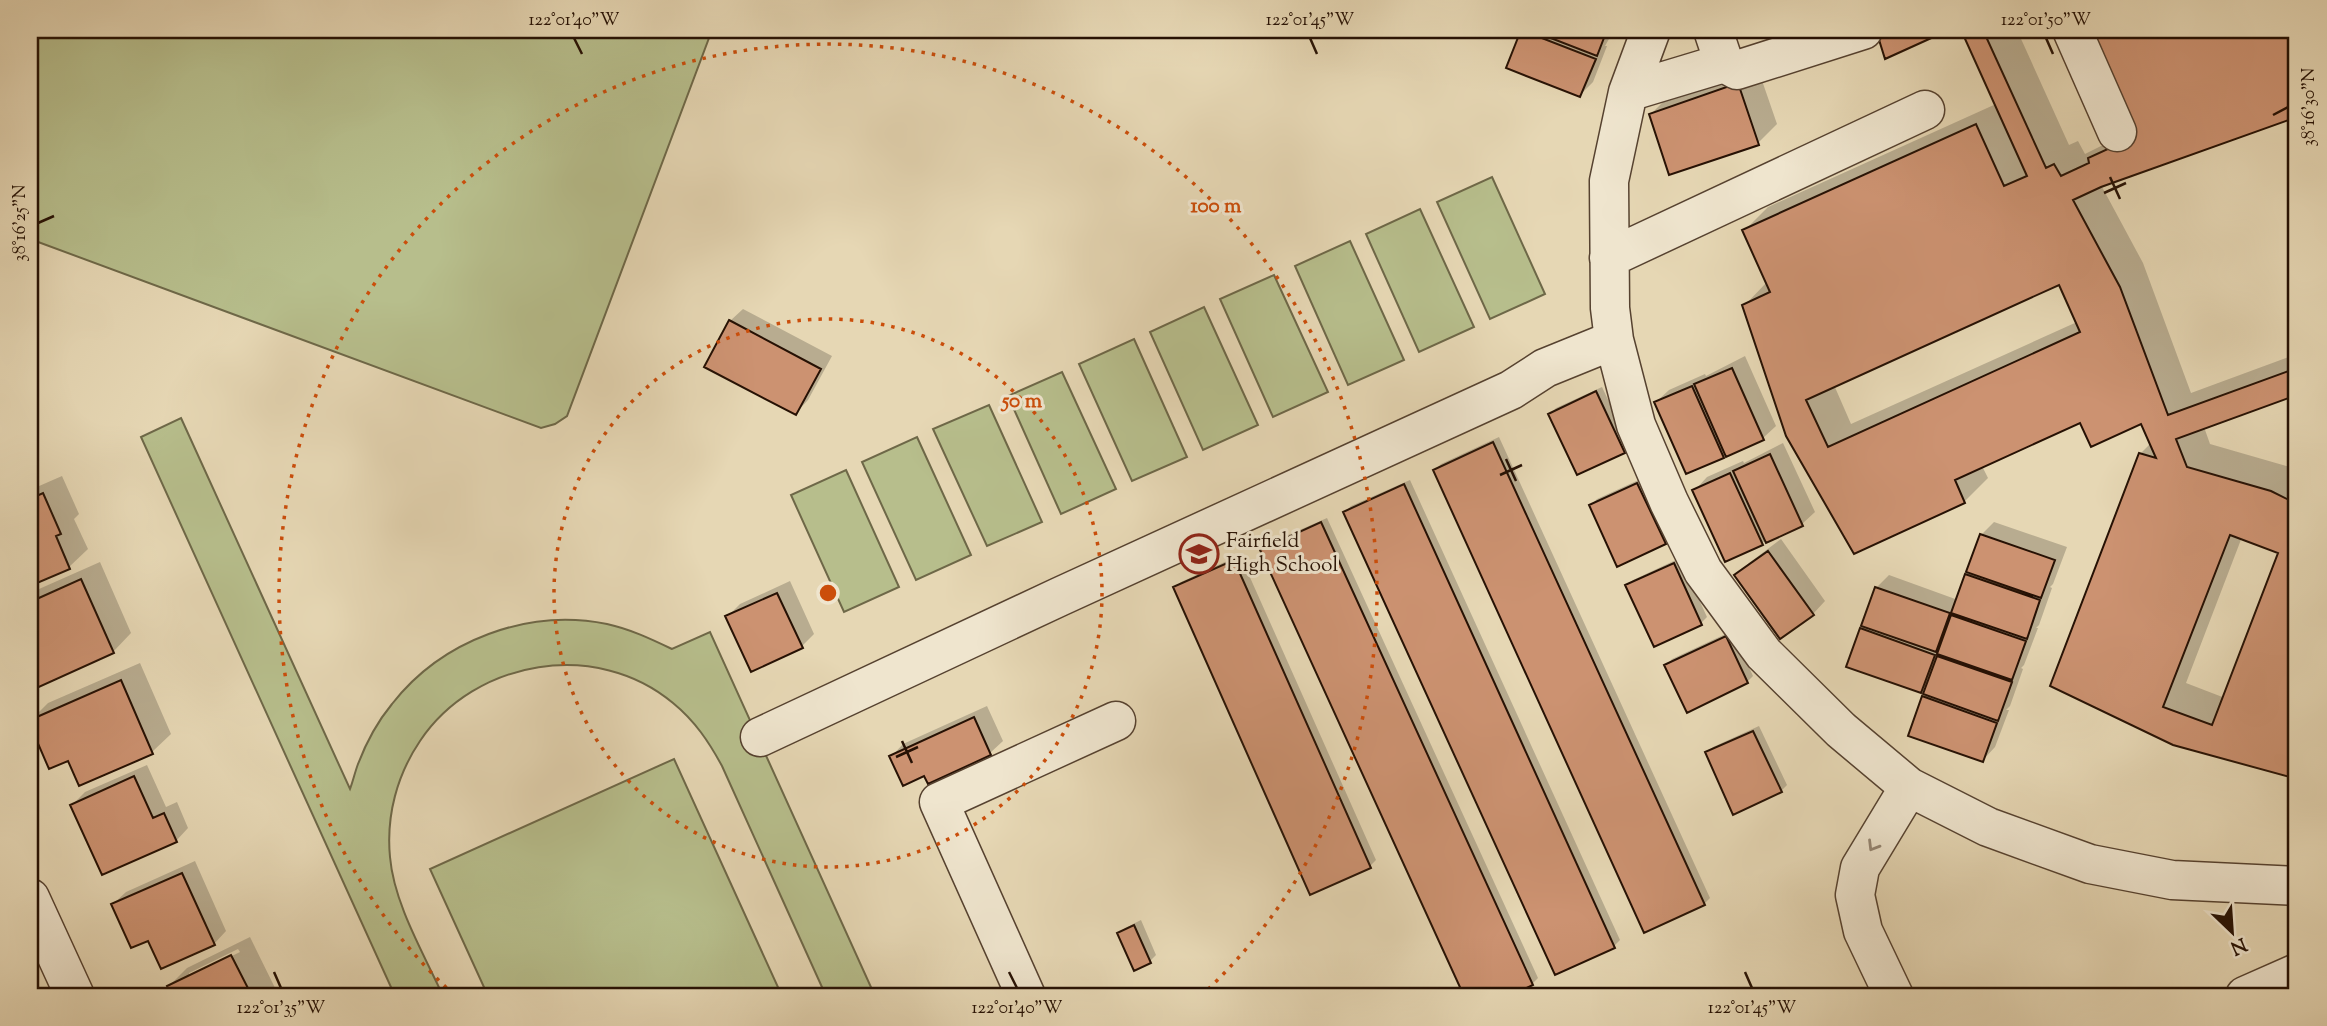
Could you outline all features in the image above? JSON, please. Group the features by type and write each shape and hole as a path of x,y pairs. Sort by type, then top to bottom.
{"street":[{"path":"1651,30 1628,92 1609,181 1610,308 1614,340 1636,425 1703,572 1765,654 1841,730 1909,787 1987,827 2090,864 2172,880 2297,886"},
{"path":"1628,92 1718,46 1737,70 1863,30"},
{"path":"2072,30 2118,132"},
{"path":"1609,258 1925,110"},
{"path":"760,737 1511,390 1545,368 1614,340"},
{"path":"1026,996 939,802 1116,721"},
{"path":"1894,996 1863,931 1855,895 1860,868 1909,787"},
{"path":"30,898 75,996"},
{"path":"2245,996 2297,973"}],"green space":[{"path":"35,30 712,30 567,416 555,424 541,428 30,239 30,44"},
{"path":"1492,177 1545,294 1490,319 1437,202"},
{"path":"1420,209 1474,327 1419,352 1366,234"},
{"path":"1350,241 1404,360 1348,385 1295,266"},
{"path":"1274,275 1328,392 1273,417 1220,299"},
{"path":"1204,307 1258,425 1203,450 1150,332"},
{"path":"1134,339 1187,457 1132,481 1079,364"},
{"path":"1062,372 1116,489 1061,514 1008,396"},
{"path":"989,405 1042,522 987,546 933,429"},
{"path":"181,418 350,789 369,740 392,704 412,682 461,646 517,625 547,621 577,620 607,624 672,649 710,632 875,996 826,996 722,766 707,740 688,717 673,703 643,683 609,670 574,665 539,667 504,676 472,691 444,713 412,754 395,796 390,826 390,857 397,893 443,996 395,996 141,437"},
{"path":"917,437 971,555 916,580 862,462"},
{"path":"846,470 899,587 844,612 791,495"},
{"path":"674,759 782,996 488,996 430,869"}],"building":[{"path":"1521,30 1596,59 1580,97 1506,68"},
{"path":"1530,30 1607,30 1597,56"},
{"path":"1876,30 1949,30 1885,59"},
{"path":"1961,30 1983,30 2046,168 2054,164 2061,176 2089,163 2088,158 2132,138 2082,30 2297,30 2297,117 2101,187 2073,200 2120,287 2168,415 2297,368 2297,395 2176,439 2187,467 2271,491 2297,504 2297,779 2173,745 2050,686 2139,453 2156,458 2141,424 2091,447 2080,423 1955,480 1965,503 1854,554 1786,436 1742,305 1770,292 1742,230 1976,124 2004,186 2027,176","holes":["2059,285 2080,332 1828,447 1806,400","2230,535 2278,553 2212,725 2163,707"]},
{"path":"1738,83 1759,145 1669,175 1649,114"},
{"path":"729,320 821,369 796,415 704,367"},
{"path":"1732,368 1764,440 1726,457 1694,384"},
{"path":"1692,386 1724,458 1686,474 1654,402"},
{"path":"1596,391 1625,453 1577,475 1548,414"},
{"path":"1493,442 1705,905 1644,933 1433,470"},
{"path":"1770,454 1803,526 1766,543 1733,471"},
{"path":"1730,473 1763,545 1725,562 1692,490"},
{"path":"1637,483 1666,544 1617,567 1589,505"},
{"path":"1404,484 1615,948 1555,975 1343,512"},
{"path":"43,493 61,534 56,536 70,569 30,586 30,499"},
{"path":"1321,522 1533,985 1509,996 1464,996 1260,550"},
{"path":"1980,534 2055,560 2041,598 1966,572"},
{"path":"1768,551 1814,615 1780,639 1734,575"},
{"path":"1234,560 1371,868 1310,895 1173,587"},
{"path":"1674,563 1702,625 1654,647 1625,585"},
{"path":"1965,574 2040,600 2027,639 1951,613"},
{"path":"81,579 114,653 30,691 30,602"},
{"path":"1875,587 1950,613 1936,652 1861,626"},
{"path":"777,593 803,648 751,672 725,616"},
{"path":"1951,615 2026,641 2012,680 1937,654"},
{"path":"1860,628 1935,655 1921,693 1846,667"},
{"path":"1726,636 1748,683 1687,713 1664,665"},
{"path":"1937,656 2012,682 1998,721 1923,694"},
{"path":"121,680 153,754 79,786 68,761 49,769 30,720"},
{"path":"1922,696 1997,723 1983,762 1908,736"},
{"path":"974,717 991,755 928,784 924,776 903,786 889,756"},
{"path":"1753,731 1782,792 1733,815 1705,752"},
{"path":"134,776 153,818 164,813 177,842 102,875 70,805"},
{"path":"182,873 215,945 161,969 148,941 131,948 111,904"},
{"path":"1134,925 1151,963 1134,971 1117,933"},
{"path":"231,955 252,996 172,996 167,986"}],"place":[{"name":"Fairfield High School","path":"1199,554"}]}
